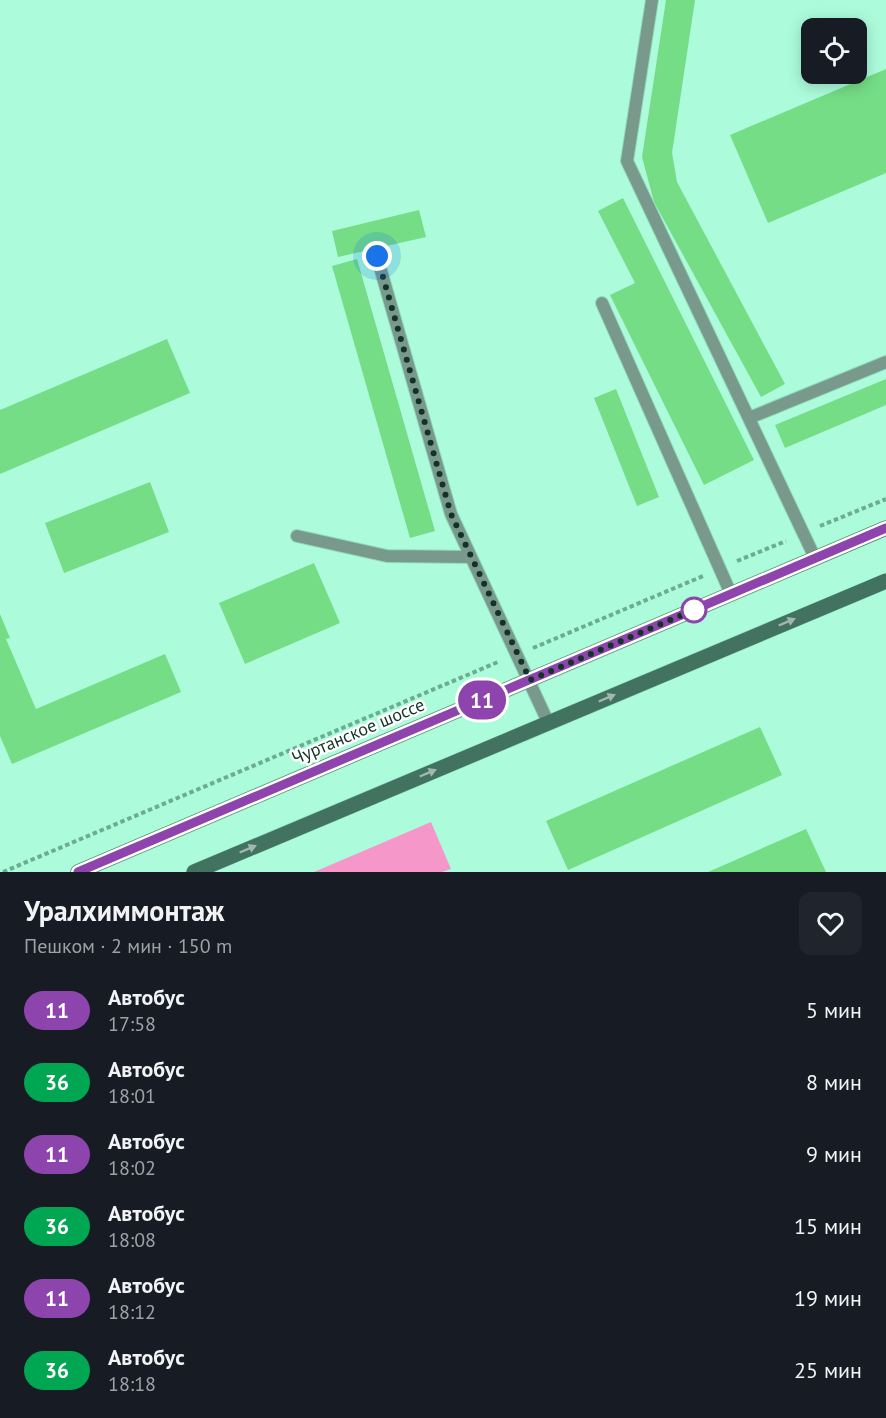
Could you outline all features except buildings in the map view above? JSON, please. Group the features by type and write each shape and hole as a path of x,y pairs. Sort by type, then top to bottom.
{"street":[{"name":"Чуртанское шоссе","path":"78,872 886,528"},
{"path":"194,872 886,581"}],"lane":[{"path":"652,0 627,161 815,558"},
{"path":"377,256 451,514 548,722"},
{"path":"602,303 731,594"},
{"path":"749,418 886,362"},
{"path":"297,536 387,556 471,556"}],"path":[{"path":"3,872 886,499"}],"shaded area":[{"path":"431,822 451,869 442,872 314,872"}],"bus line":[{"name":"11","path":"78,872 886,528"}],"route":[{"path":"377,256 451,514 530,680 694,610"}]}
